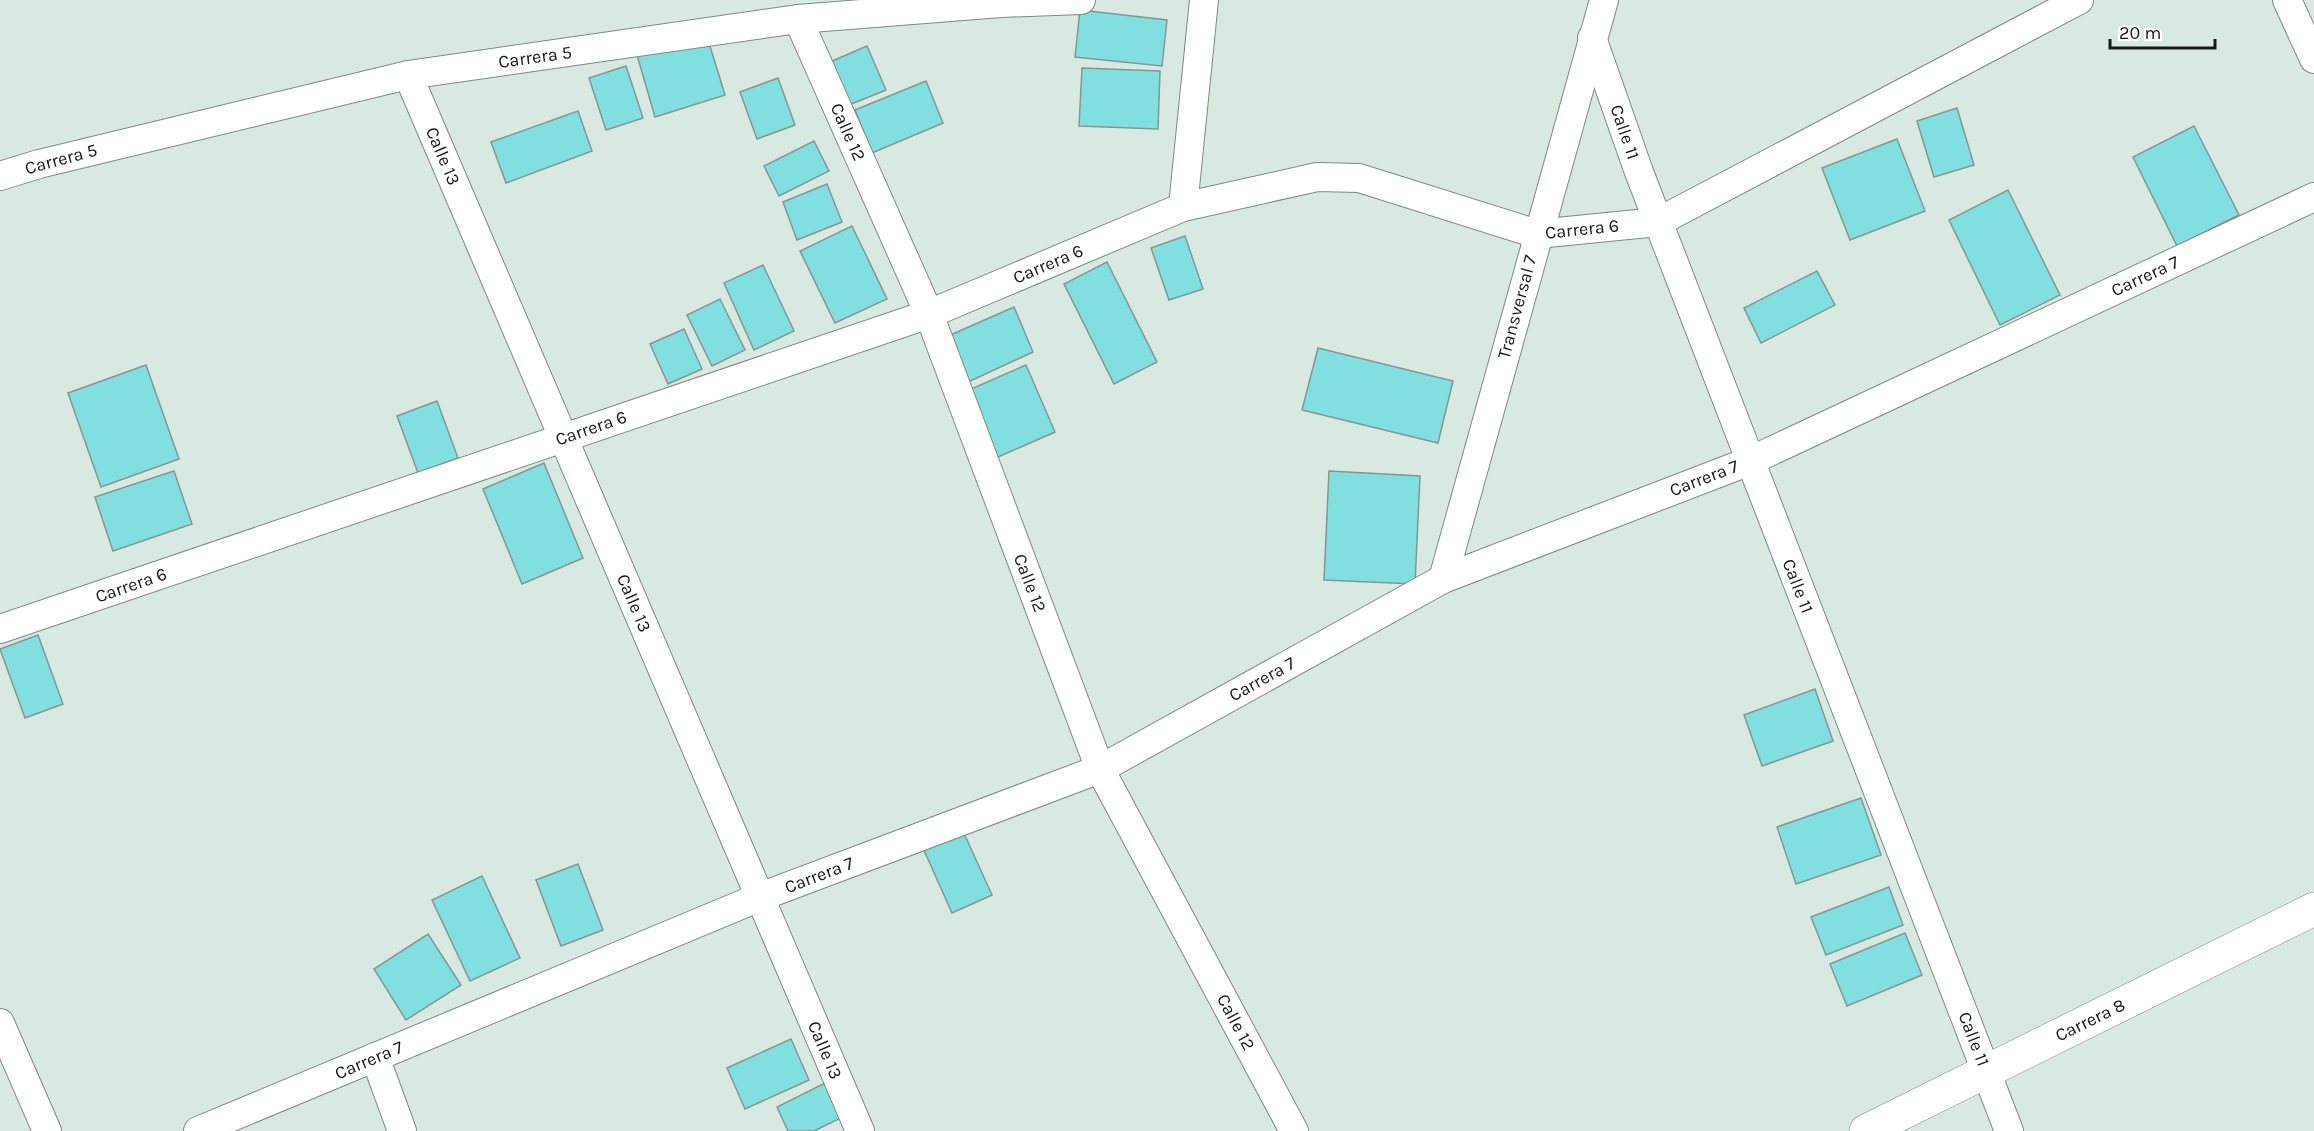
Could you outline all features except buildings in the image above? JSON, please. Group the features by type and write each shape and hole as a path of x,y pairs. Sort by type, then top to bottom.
{"highway":[{"name":"Carrera 8","path":"1866,1131 2314,909"}],"street":[{"name":"Carrera 5","path":"0,176 39,164 408,75 798,19 1001,3 1081,0"},
{"path":"1182,207 1204,0"},
{"name":"Transversal 7","path":"1443,579 1537,234 1604,0"},
{"name":"Carrera 6","path":"0,629 928,314 1182,207 1317,177 1359,178 1537,234 1658,222 2079,0"},
{"path":"2287,0 2314,59"},
{"name":"Calle 12","path":"798,19 928,314 1100,769 1294,1131"},
{"name":"Calle 11","path":"1592,38 1658,222 2009,1131"},
{"name":"Calle 13","path":"408,75 860,1131"},
{"name":"Carrera 7","path":"198,1131 760,897 1100,769 1443,579 1750,460 2314,197"},
{"path":"0,1023 47,1131"},
{"path":"375,1057 402,1131"}]}
